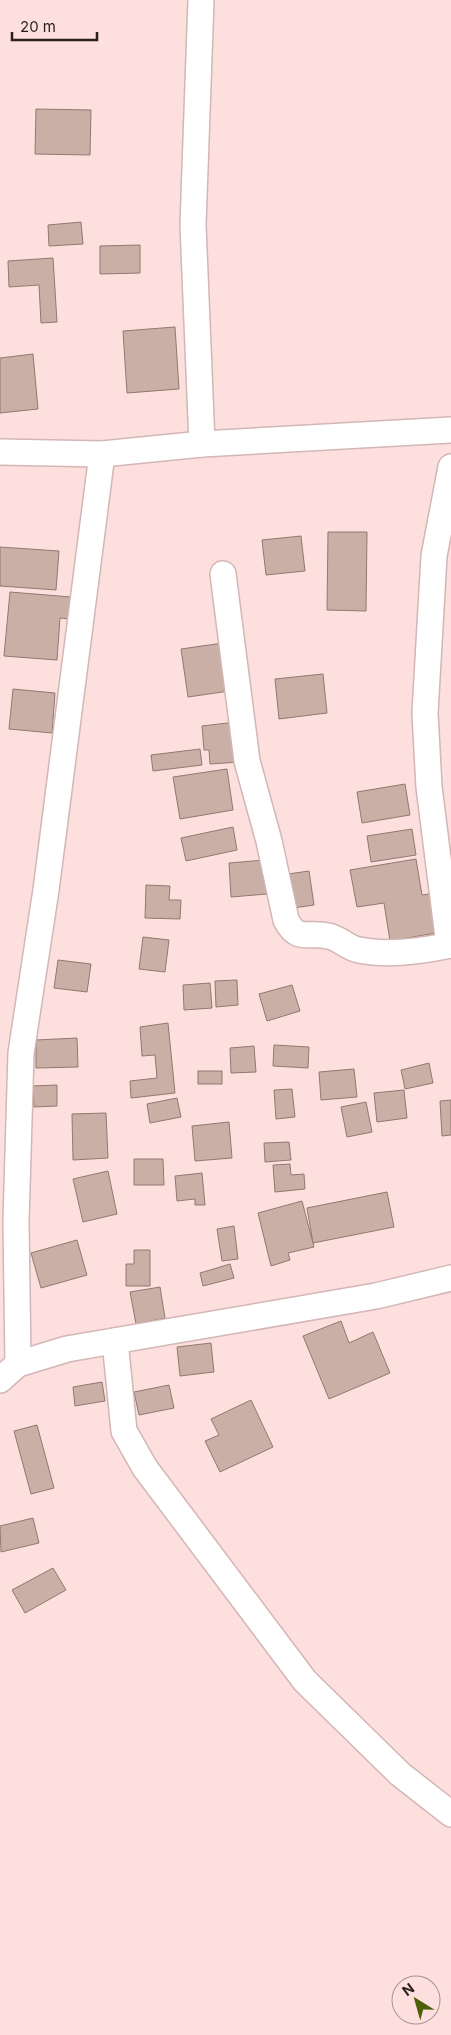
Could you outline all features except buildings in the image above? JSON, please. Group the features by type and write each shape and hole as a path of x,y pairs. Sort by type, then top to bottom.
{"street":[{"path":"201,0 193,225 202,444"},
{"path":"0,452 102,454 202,444 451,430"},
{"path":"102,454 47,880 21,1053 9,1372 68,1349 376,1296 451,1278"},
{"path":"223,574 247,761 269,840 286,920 291,931 300,935 322,934 334,937 346,946 360,950 396,952 450,945 429,787 426,713 434,556 451,467"},
{"path":"114,1341 124,1431 145,1468 305,1681 400,1774 451,1814"}]}
